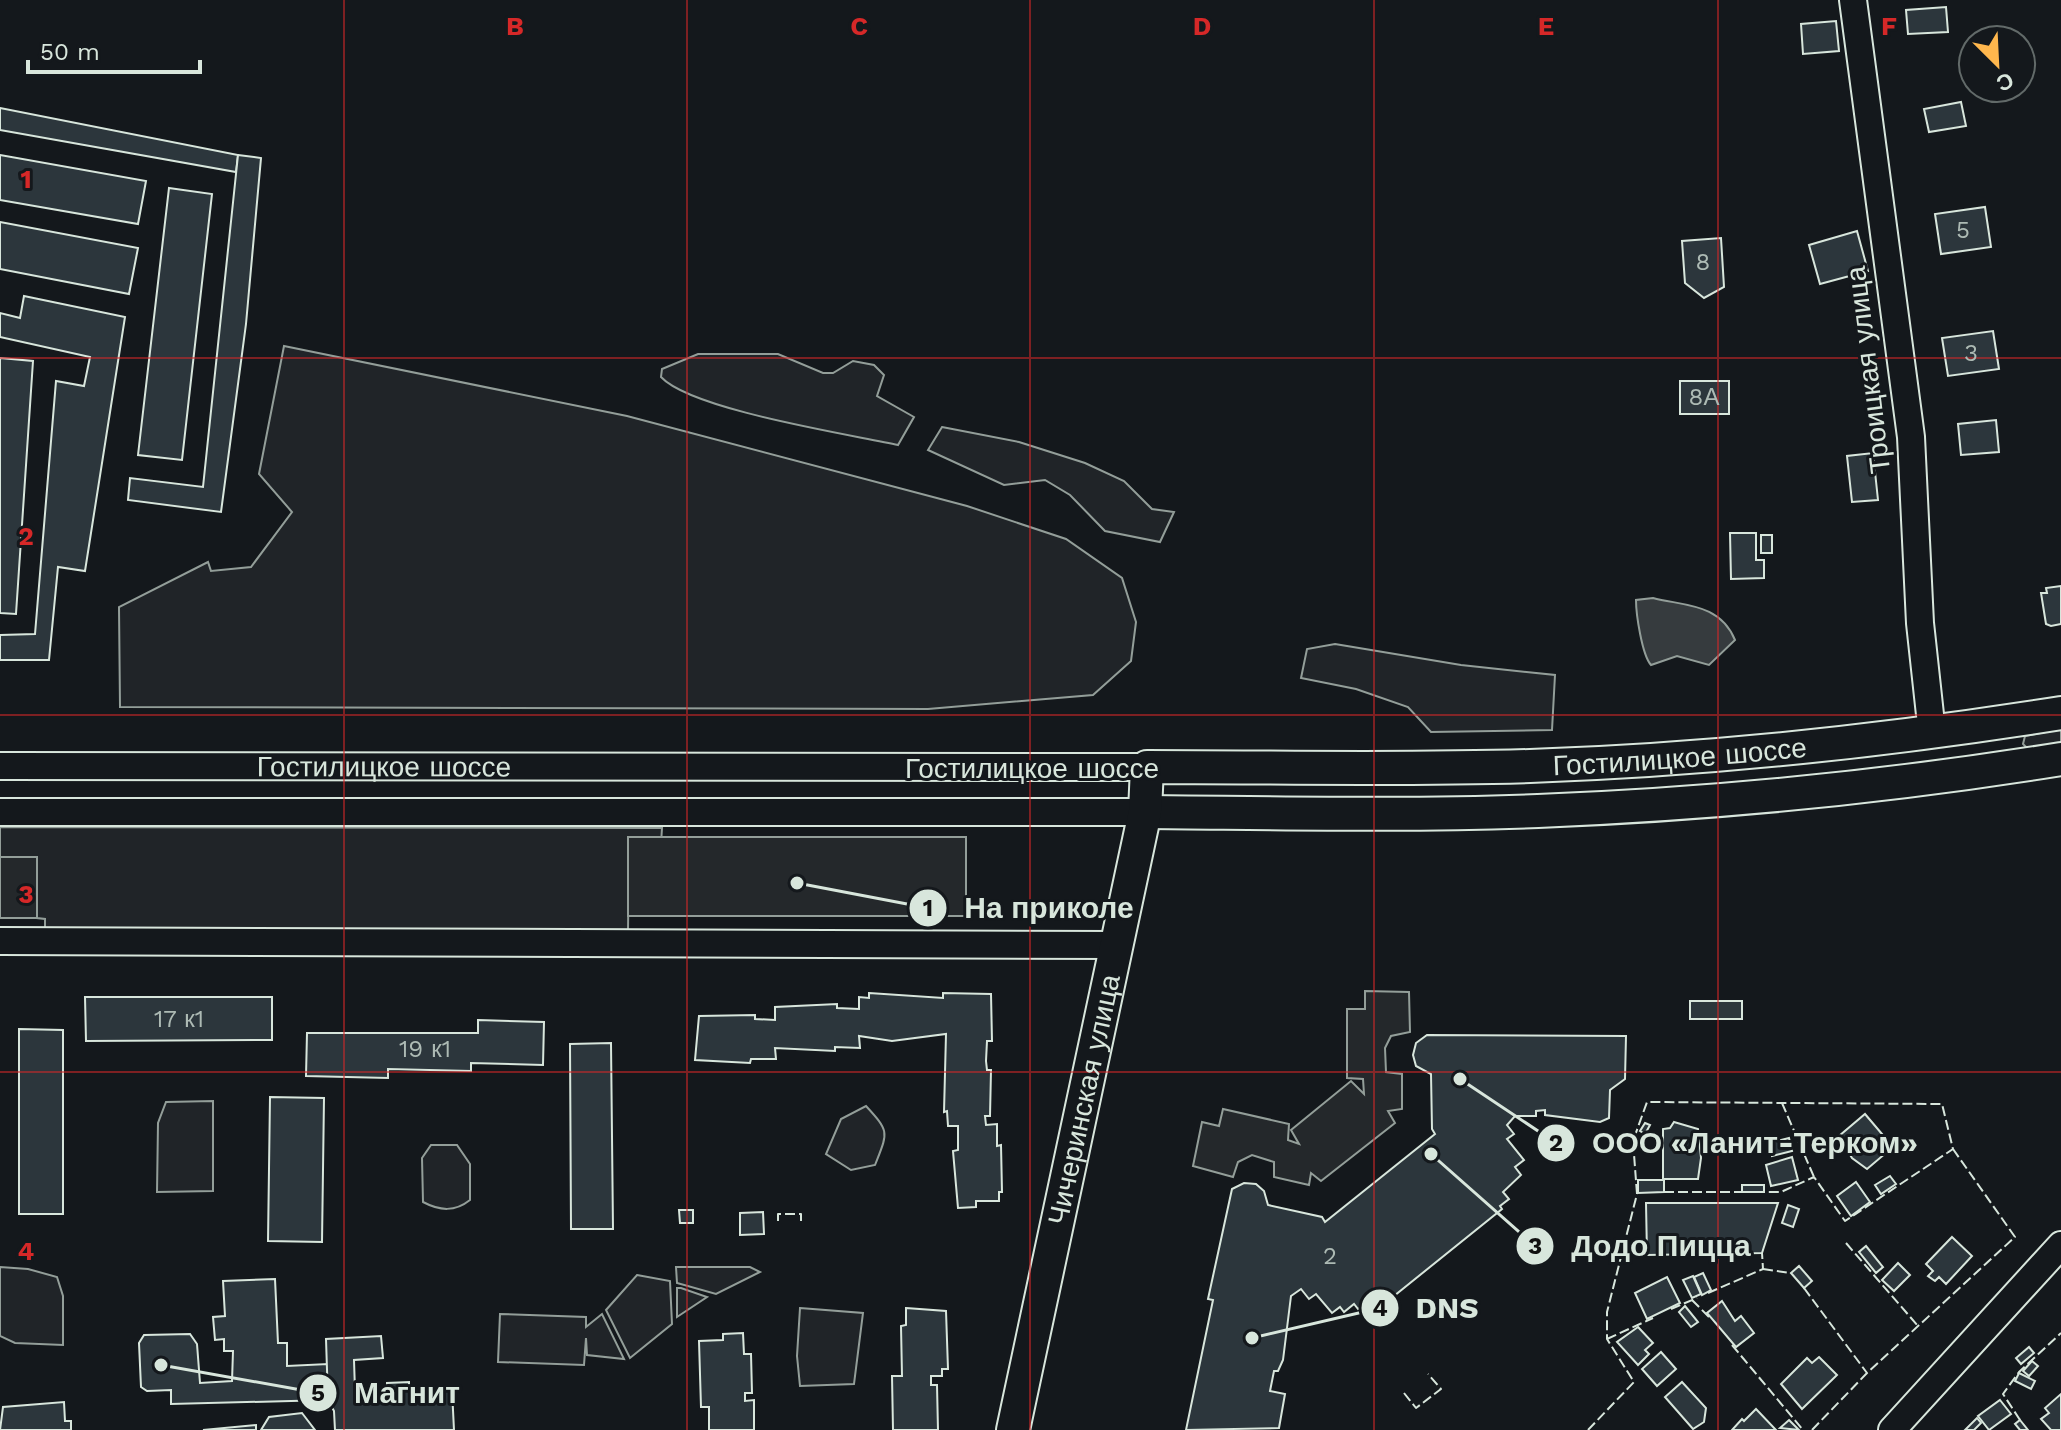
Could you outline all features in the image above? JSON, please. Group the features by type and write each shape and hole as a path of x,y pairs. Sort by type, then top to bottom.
{"main road":[{"name":"Гостилицкое шоссе","path":"1147,767 1542,765 1752,753 1964,729 2061,713"},
{"path":"1964,729 1970,774"},
{"name":"Гостилицкое шоссе","path":"1145,812 1538,811 1814,793 1970,774 2061,759"},
{"name":"Чичеринская улица","path":"1013,1430 1145,812 1147,767"}],"street":[{"name":"Троицкая улица","path":"1853,0 1911,437 1920,623 1932,733"},
{"name":"Гостилицкое шоссе","path":"0,766 1147,767"},
{"name":"Гостилицкое шоссе","path":"0,812 1145,812"},
{"path":"0,941 1117,945"},
{"path":"1892,1430 2058,1256"}],"shaded area":[{"path":"284,346 627,416 967,506 1066,539 1122,578 1136,622 1131,661 1093,695 928,709 120,707 119,607 208,562 211,571 251,567 292,512 259,474"},
{"path":"698,354 778,354 823,373 833,373 853,361 874,365 884,375 877,396 914,417 898,445 736,410 678,389 661,377 662,369"},
{"path":"942,427 1019,442 1085,463 1124,481 1152,509 1174,512 1160,542 1105,531 1070,495 1045,480 1004,485 928,450"},
{"path":"1653,598 1711,613 1728,628 1735,640 1709,665 1677,656 1651,665 1642,644 1636,600"},
{"path":"1335,644 1461,665 1555,675 1552,730 1431,732 1408,707 1356,689 1301,678 1307,649"},
{"path":"2061,729 2061,745 2027,748 2023,744 2025,736"},
{"path":"0,827 662,828 661,844 629,850 628,931 45,929 45,919 37,918 37,858 0,858"},
{"path":"628,837 966,837 966,916 628,916"},
{"path":"0,857 37,857 37,918 0,918"},
{"path":"1365,991 1409,992 1410,1032 1391,1036 1385,1048 1386,1072 1402,1074 1402,1109 1388,1111 1395,1123 1321,1181 1311,1173 1309,1185 1274,1177 1274,1162 1252,1155 1238,1162 1233,1177 1193,1166 1202,1122 1219,1126 1223,1109 1289,1124 1288,1140 1299,1144 1291,1130 1351,1081 1364,1094 1363,1079 1347,1078 1347,1009 1365,1009"},
{"path":"213,1101 213,1191 157,1192 158,1123 166,1102"},
{"path":"866,1106 883,1127 884,1139 875,1165 851,1170 826,1154 841,1119"},
{"path":"431,1145 457,1145 470,1164 470,1200 459,1207 447,1209 423,1202 422,1158"},
{"path":"0,1267 28,1269 57,1277 63,1296 63,1345 15,1343 0,1336"},
{"path":"676,1267 750,1267 760,1272 716,1294 677,1283"},
{"path":"637,1275 670,1281 672,1324 630,1358 606,1310"},
{"path":"677,1288 681,1288 707,1297 677,1317"},
{"path":"800,1308 863,1313 854,1384 800,1386 797,1356"},
{"path":"500,1314 586,1317 586,1327 602,1314 624,1359 587,1355 586,1338 584,1365 498,1362"}],"building":[{"path":"1946,7 1948,32 1908,34 1906,10"},
{"path":"1836,21 1839,51 1803,54 1801,24"},
{"path":"1961,104 1966,126 1929,132 1924,109"},
{"path":"0,108 238,155 236,172 0,130"},
{"path":"0,155 146,181 138,224 0,200"},
{"path":"238,155 261,158 246,324 221,512 128,500 130,478 203,487"},
{"path":"169,188 212,194 182,460 138,455"},
{"path":"1985,207 1991,247 1941,254 1935,214"},
{"path":"0,222 138,248 129,294 0,269"},
{"path":"1857,231 1868,271 1820,284 1809,245"},
{"path":"1721,238 1724,287 1704,298 1685,283 1682,241"},
{"path":"24,296 125,317 85,571 58,567 49,660 0,660 0,635 35,634 56,381 84,386 90,357 0,337 0,313 20,318"},
{"path":"1993,331 1999,369 1948,376 1942,338"},
{"path":"0,358 33,361 16,614 0,613"},
{"path":"1680,381 1729,381 1729,414 1680,414"},
{"path":"1996,420 1999,452 1961,455 1958,424"},
{"path":"1873,453 1878,500 1852,502 1847,456"},
{"path":"1730,533 1756,533 1756,560 1764,560 1764,578 1731,579"},
{"path":"1761,535 1772,535 1772,553 1761,553"},
{"path":"2061,586 2061,624 2051,626 2046,624 2041,593 2047,593 2046,588"},
{"path":"869,993 943,998 943,993 991,994 992,1041 987,1041 986,1061 987,1070 991,1070 990,1116 985,1116 986,1125 997,1124 997,1146 1001,1145 1002,1192 999,1192 999,1201 976,1201 976,1207 958,1208 953,1151 958,1150 958,1126 948,1126 947,1111 944,1112 946,1034 892,1041 859,1036 860,1048 835,1047 835,1051 775,1048 776,1059 751,1059 750,1063 695,1060 699,1016 755,1015 755,1019 775,1020 775,1007 837,1004 837,1008 859,1009 859,997 869,998"},
{"path":"85,997 272,997 272,1040 86,1041"},
{"path":"1690,1001 1742,1001 1742,1019 1690,1019"},
{"path":"478,1020 544,1022 543,1065 471,1063 471,1071 388,1069 388,1078 306,1076 307,1033 478,1033"},
{"path":"19,1029 63,1030 63,1214 19,1214"},
{"path":"1427,1035 1626,1036 1625,1079 1610,1090 1609,1118 1600,1122 1545,1115 1545,1110 1536,1111 1536,1116 1515,1116 1507,1125 1514,1134 1507,1139 1524,1160 1515,1167 1521,1175 1503,1192 1509,1199 1500,1206 1502,1209 1384,1304 1381,1300 1372,1307 1368,1302 1358,1309 1354,1304 1344,1312 1340,1307 1332,1313 1316,1294 1309,1299 1301,1289 1291,1296 1283,1360 1278,1371 1274,1371 1270,1391 1285,1394 1279,1428 1186,1430 1213,1300 1208,1299 1232,1189 1244,1183 1256,1184 1264,1191 1268,1205 1322,1217 1325,1222 1435,1134 1432,1129 1431,1074 1416,1066 1413,1055 1416,1043"},
{"path":"611,1043 613,1229 571,1229 570,1044"},
{"path":"270,1097 324,1098 322,1242 268,1241"},
{"path":"1865,1114 1893,1147 1867,1169 1852,1158 1839,1136"},
{"path":"1674,1122 1698,1129 1701,1158 1698,1179 1663,1179 1663,1129 1670,1128"},
{"path":"1645,1123 1650,1125 1645,1134 1640,1131"},
{"path":"1789,1138 1792,1151 1772,1156 1769,1143"},
{"path":"1792,1157 1798,1180 1771,1186 1766,1165"},
{"path":"1890,1176 1896,1184 1881,1194 1875,1185"},
{"path":"1638,1180 1664,1180 1664,1192 1638,1193"},
{"path":"1856,1182 1870,1202 1851,1216 1837,1196"},
{"path":"1742,1185 1764,1185 1764,1192 1742,1192"},
{"path":"1646,1203 1778,1203 1762,1253 1647,1255"},
{"path":"1788,1205 1799,1209 1793,1227 1782,1223"},
{"path":"679,1210 693,1210 693,1223 680,1223"},
{"path":"763,1212 764,1234 740,1235 740,1213"},
{"path":"1952,1237 1972,1256 1946,1284 1939,1277 1935,1281 1928,1276 1933,1271 1926,1264"},
{"path":"1866,1246 1883,1267 1876,1273 1859,1252"},
{"path":"1898,1263 1910,1275 1894,1291 1882,1280"},
{"path":"1799,1266 1812,1281 1804,1288 1791,1273"},
{"path":"1703,1273 1711,1290 1702,1295 1694,1277"},
{"path":"1693,1276 1701,1294 1692,1298 1683,1280"},
{"path":"1667,1277 1680,1303 1647,1319 1635,1293"},
{"path":"275,1279 278,1343 287,1343 287,1366 328,1364 328,1400 171,1404 171,1390 147,1391 141,1387 139,1343 144,1335 190,1334 197,1344 200,1383 232,1381 233,1351 224,1351 224,1339 215,1340 213,1317 225,1316 223,1281"},
{"path":"1722,1301 1735,1321 1741,1316 1754,1333 1736,1347 1707,1313"},
{"path":"1685,1306 1698,1322 1691,1327 1679,1312"},
{"path":"906,1308 946,1311 948,1369 942,1369 942,1376 931,1376 931,1385 937,1385 938,1430 893,1430 892,1376 902,1376 901,1326 906,1325"},
{"path":"1638,1327 1653,1343 1645,1350 1649,1354 1638,1365 1617,1342"},
{"path":"743,1333 744,1354 751,1354 752,1393 745,1393 745,1401 754,1400 754,1430 709,1430 709,1407 701,1407 699,1341 723,1340 723,1334"},
{"path":"381,1336 383,1358 354,1360 355,1391 387,1389 387,1383 409,1382 409,1392 452,1390 454,1430 335,1430 334,1411 328,1400 326,1339"},
{"path":"2029,1347 2034,1353 2021,1364 2016,1358"},
{"path":"1661,1352 1676,1369 1657,1386 1642,1369"},
{"path":"1819,1357 1837,1375 1802,1409 1781,1384 1807,1358 1812,1363"},
{"path":"2032,1361 2038,1366 2029,1376 2023,1371"},
{"path":"2019,1373 2035,1381 2031,1389 2015,1381"},
{"path":"1682,1382 1706,1408 1704,1422 1693,1429 1665,1397"},
{"path":"2061,1394 2061,1430 2051,1430 2041,1419 2049,1413 2045,1408"},
{"path":"2000,1400 2011,1414 1989,1430 1978,1416"},
{"path":"64,1402 65,1421 71,1421 71,1430 0,1430 3,1407"},
{"path":"1756,1409 1776,1430 1732,1430 1742,1419 1744,1421"},
{"path":"302,1413 315,1430 261,1430 269,1417"},
{"path":"1977,1418 1981,1423 1974,1430 1965,1430"},
{"path":"1789,1420 1799,1430 1780,1428"},
{"path":"2020,1420 2028,1430 2020,1430 2015,1424"},
{"path":"256,1425 256,1430 203,1430"}],"fence":[{"path":"1588,1430 1634,1382 1607,1339 1607,1312 1637,1194 1633,1141 1647,1102 1942,1104 1953,1149 1845,1221 1814,1177 1781,1192 1759,1192"},
{"path":"1782,1103 1814,1177"},
{"path":"1812,1430 1867,1373 2015,1237 1953,1149"},
{"path":"1664,1192 1747,1192"},
{"path":"778,1221 778,1214 801,1214 801,1221"},
{"path":"1846,1243 1918,1326"},
{"path":"1708,1293 1763,1269 1762,1253"},
{"path":"1763,1269 1791,1273"},
{"path":"1804,1288 1867,1373"},
{"path":"1671,1309 1697,1298"},
{"path":"1692,1300 1709,1317"},
{"path":"1607,1339 1653,1318"},
{"path":"2020,1420 2003,1394 2019,1372 2061,1333"},
{"path":"1732,1345 1803,1430"},
{"path":"1404,1393 1416,1408 1441,1389 1428,1374"}],"place":[{"name":"На приколе","path":"797,883"},
{"name":"ООО «Ланит-Терком»","path":"1460,1079"},
{"name":"Додо Пицца","path":"1431,1154"},
{"name":"DNS","path":"1252,1338"},
{"name":"Магнит","path":"161,1365"}]}
